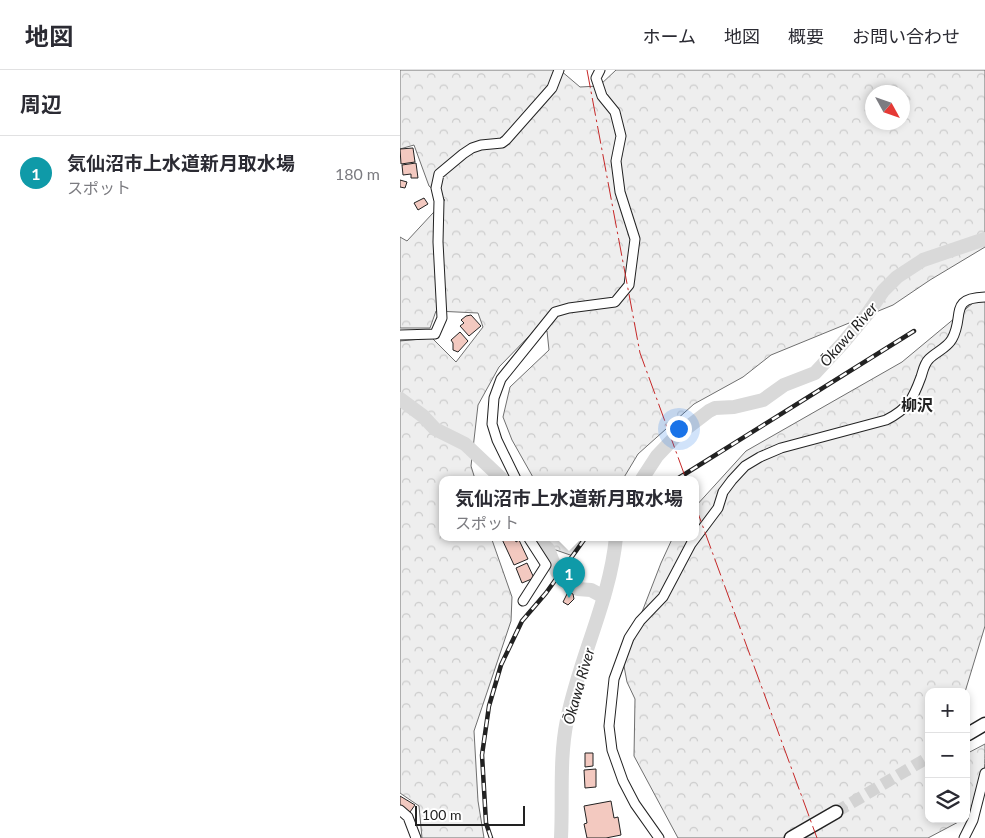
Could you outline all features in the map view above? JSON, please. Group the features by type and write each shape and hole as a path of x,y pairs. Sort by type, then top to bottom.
{"highway":[{"path":"970,733 985,724"},
{"path":"791,838 836,812"}],"street":[{"path":"400,335 435,334 442,318 438,242 439,202 436,188 439,174 472,148 486,144 502,143 506,140 552,88 559,70"},
{"path":"515,476 497,440 492,424 494,398 500,379 555,312 615,302 628,285 633,264 636,239 620,192 616,160 621,136 615,112 602,96 596,78 600,70"},
{"path":"699,533 718,508 723,492 745,466 781,448 886,420 908,405 915,396 924,366 928,360 951,341 956,331 958,310 965,300 972,297 985,297"},
{"path":"523,601 546,565 531,541"},
{"path":"659,838 631,796 623,781 612,750 610,726 614,680 629,638 640,621 662,597 693,541"},
{"path":"964,838 973,820 985,773"},
{"path":"400,810 408,817 416,838"}],"green space":[{"path":"400,70 560,70 580,87 599,86 616,70 985,70 985,247 893,305 771,355 743,377 694,404 638,454 625,476 532,476 512,440 503,417 510,387 549,350 547,331 535,330 499,367 478,405 471,466 474,476 439,476 439,541 492,541 512,597 511,621 474,731 478,801 484,838 422,838 419,806 400,793 400,341 432,338 456,362 483,327 478,313 436,311 430,328 400,328 400,237 407,241 445,200 429,186 414,145 400,149"},
{"path":"985,293 985,626 966,688 925,688 925,823 956,823 928,838 678,838 634,756 635,699 627,682 623,661 671,541 699,541 699,503 746,451 902,362"},
{"path":"547,541 584,541 573,556 553,549"},
{"path":"985,744 983,785 977,805 970,814 970,778 970,752"}],"building":[{"path":"413,148 415,162 401,164 400,149"},
{"path":"416,163 418,178 411,178 411,174 403,175 402,165"},
{"path":"400,180 407,182 405,188 400,187"},
{"path":"424,198 428,204 418,210 414,203"},
{"path":"471,315 481,326 469,336 460,326 464,323 461,320"},
{"path":"460,332 468,341 458,352 453,350 451,340"},
{"path":"503,541 519,541 528,559 514,565"},
{"path":"527,563 534,578 522,583 516,568"},
{"path":"568,592 573,594 574,599 568,605 563,602"},
{"path":"585,753 593,753 593,766 585,767"},
{"path":"596,769 596,787 585,788 584,770"},
{"path":"400,796 415,805 410,812 400,806"},
{"path":"611,801 614,818 618,817 621,835 606,838 587,838 584,824 587,823 584,806"}],"waterway":[{"name":"Ōkawa River","path":"644,476 657,456 675,437 709,411 715,408 734,407 763,400 784,385 815,373 842,344 868,313 883,291 897,277 923,260 985,239"},
{"path":"400,399 423,416 435,429 465,444 499,476"},
{"path":"539,541 548,549 557,572 578,589 591,590 604,597"},
{"name":"Ōkawa River","path":"561,838 562,764 567,720 572,697 608,584 616,541"}],"tunnel":[{"path":"836,812 925,759"}],"railway":[{"path":"682,476 914,331"},
{"path":"491,838 486,823 482,755 489,706 501,665 522,621 546,593 583,541"}],"power":[{"path":"587,70 640,353 685,476"},
{"path":"699,516 817,838"}],"place":[{"name":"気仙沼市上水道新月取水場","path":"569,598"}],"district":[{"name":"柳沢","path":"917,404"}]}
